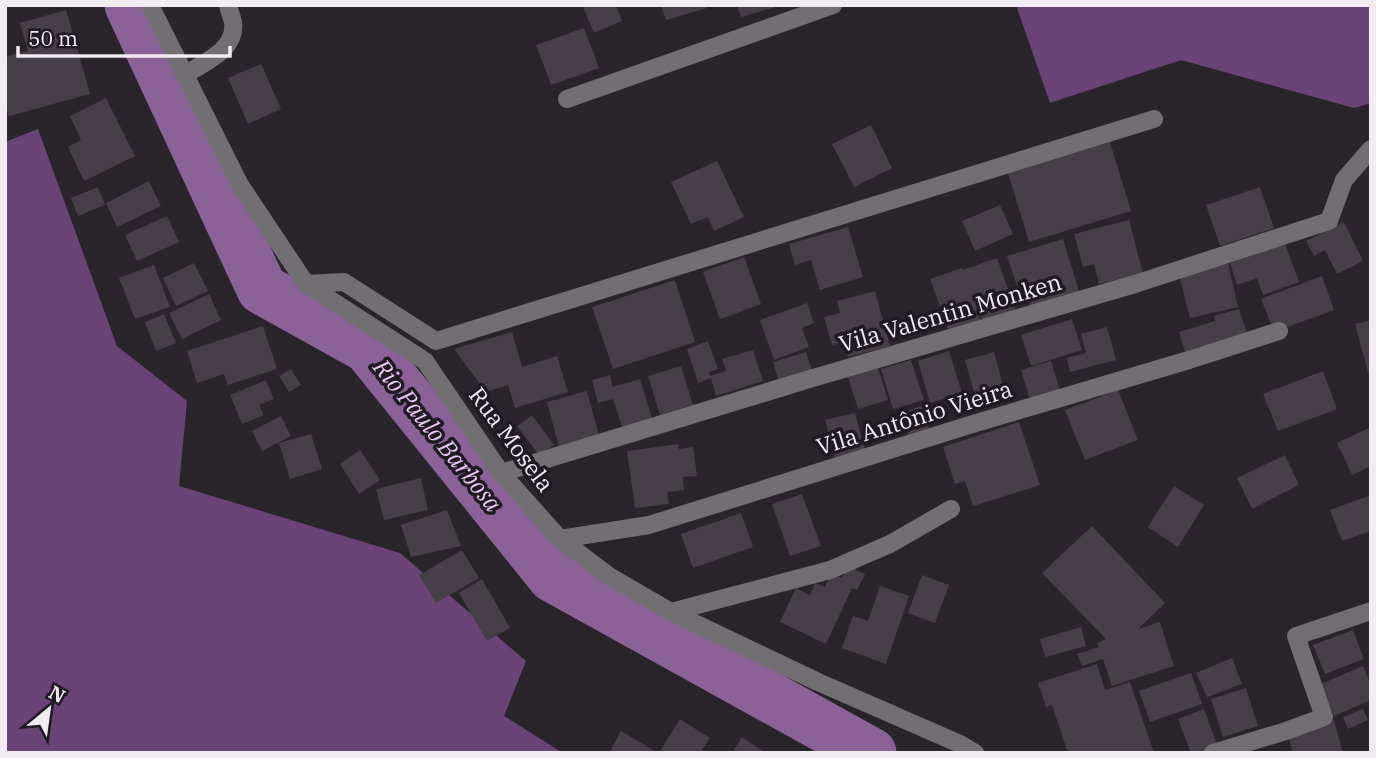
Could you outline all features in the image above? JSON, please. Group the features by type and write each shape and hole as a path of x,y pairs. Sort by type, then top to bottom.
{"street":[{"name":"Rua Mosela","path":"150,5 240,185 306,284 425,361 501,473 561,539 609,576 671,612 975,753"},
{"path":"185,75 219,53 231,38 233,24 228,5"},
{"path":"567,99 833,5"},
{"path":"306,284 344,282 436,341 1154,119"},
{"name":"Vila Valentin Monken","path":"501,473 1135,284 1329,222 1344,180 1371,149"},
{"name":"Vila Antônio Vieira","path":"561,539 649,525 1279,331"},
{"path":"671,612 830,570 890,544 951,509"},
{"path":"1213,753 1324,717 1296,636 1371,611"}],"shaded area":[{"path":"1016,5 1371,5 1371,103 1354,108 1181,60 1050,103"},
{"path":"38,129 117,346 187,401 179,486 400,553 526,661 504,716 563,753 5,753 5,142"}],"building":[{"path":"582,5 616,5 622,21 594,33"},
{"path":"661,5 706,5 707,8 666,20"},
{"path":"737,5 779,5 779,6 741,17"},
{"path":"66,10 90,94 9,116 5,104 5,57 28,51 20,23"},
{"path":"584,28 599,68 551,85 536,45"},
{"path":"261,64 281,109 248,124 228,78"},
{"path":"106,98 135,156 84,181 68,147 81,140 70,116"},
{"path":"871,125 892,168 854,187 832,144"},
{"path":"1110,142 1131,211 1029,242 1008,173"},
{"path":"717,161 744,217 714,231 708,217 691,224 671,182"},
{"path":"149,181 161,206 117,227 106,203"},
{"path":"98,187 105,205 78,216 71,198"},
{"path":"1260,187 1274,228 1220,246 1206,205"},
{"path":"1000,205 1013,234 975,251 962,221"},
{"path":"167,216 179,242 137,261 125,235"},
{"path":"1129,220 1143,273 1099,284 1094,264 1083,267 1074,234"},
{"path":"1344,222 1363,261 1337,274 1325,250 1314,256 1306,241"},
{"path":"848,227 863,277 820,290 811,260 795,265 789,244"},
{"path":"1063,239 1079,291 1031,307 1024,287 1018,289 1007,256"},
{"path":"1285,244 1299,282 1263,295 1257,278 1237,285 1230,263"},
{"path":"744,257 761,304 720,319 703,272"},
{"path":"997,258 1016,311 983,322 978,309 982,324 950,334 930,279"},
{"path":"194,263 208,291 176,306 163,278"},
{"path":"1228,263 1238,307 1190,318 1179,274"},
{"path":"154,265 170,307 135,319 119,278"},
{"path":"1322,276 1334,310 1274,332 1261,299"},
{"path":"675,280 695,342 613,369 592,307"},
{"path":"875,291 890,346 848,357 843,342 832,345 824,317 840,313 837,301"},
{"path":"209,294 221,320 182,339 169,313"},
{"path":"807,303 814,323 802,328 809,347 774,360 760,320"},
{"path":"1239,309 1249,339 1187,358 1179,332 1215,321 1214,316"},
{"path":"164,314 176,343 156,351 145,322"},
{"path":"1072,319 1082,350 1031,366 1021,335"},
{"path":"1371,320 1371,380 1370,380 1355,324"},
{"path":"263,326 277,369 228,385 224,374 197,383 187,351"},
{"path":"1107,327 1116,360 1070,372 1067,358 1086,353 1081,334"},
{"path":"512,332 522,367 557,356 568,392 515,408 508,385 486,392 454,349"},
{"path":"708,341 718,369 709,372 710,376 726,371 722,359 753,350 763,381 716,396 711,378 698,383 687,349"},
{"path":"949,351 962,393 930,403 918,361"},
{"path":"806,352 814,376 780,386 773,362"},
{"path":"994,352 1004,389 975,396 965,360"},
{"path":"911,360 924,400 893,409 881,369"},
{"path":"1051,361 1061,394 1031,403 1021,370"},
{"path":"681,366 693,405 660,415 648,376"},
{"path":"878,368 888,400 858,409 848,377"},
{"path":"291,369 301,385 289,392 279,376"},
{"path":"1323,371 1337,409 1278,431 1263,394"},
{"path":"610,375 613,387 640,379 653,421 623,430 613,399 598,403 592,380"},
{"path":"266,380 274,399 259,405 264,415 242,424 230,395"},
{"path":"1118,390 1138,440 1085,460 1065,410"},
{"path":"587,391 599,436 559,447 547,402"},
{"path":"922,406 930,432 909,438 901,413"},
{"path":"855,413 866,455 836,463 825,420"},
{"path":"532,415 554,445 539,455 517,426"},
{"path":"281,416 291,436 262,451 252,431"},
{"path":"1019,422 1040,485 973,506 965,481 955,484 943,447"},
{"path":"1371,427 1371,466 1352,475 1337,443"},
{"path":"311,434 322,469 290,479 279,443"},
{"path":"678,444 679,449 693,447 697,476 683,477 684,490 667,492 669,504 635,508 627,451"},
{"path":"360,450 380,480 359,494 340,464"},
{"path":"1285,455 1299,485 1252,509 1237,478"},
{"path":"421,478 428,510 384,520 376,489"},
{"path":"1174,486 1204,505 1178,547 1148,527"},
{"path":"802,494 821,546 790,556 772,504"},
{"path":"1371,495 1371,531 1342,541 1330,510"},
{"path":"447,510 461,546 411,557 401,525"},
{"path":"741,513 753,547 693,568 681,534"},
{"path":"1092,526 1165,603 1138,629 1160,622 1174,666 1112,686 1103,659 1082,666 1077,654 1099,647 1097,643 1106,639 1042,573"},
{"path":"462,550 479,578 436,603 419,575"},
{"path":"848,566 865,574 857,590 852,588 826,644 780,622 796,588 810,595 815,583 825,587 831,574 842,578"},
{"path":"922,575 949,585 935,623 908,613"},
{"path":"482,579 510,628 487,641 459,593"},
{"path":"880,586 909,596 886,664 842,648 853,616 868,621"},
{"path":"1081,627 1086,646 1045,657 1040,639"},
{"path":"1353,630 1364,659 1325,674 1313,645"},
{"path":"1232,658 1242,684 1207,697 1196,673"},
{"path":"1097,664 1105,690 1130,682 1154,753 1068,753 1052,705 1046,707 1038,683"},
{"path":"1363,666 1371,685 1371,700 1334,716 1321,684"},
{"path":"1191,673 1202,704 1150,722 1139,691"},
{"path":"1246,688 1258,726 1223,737 1211,699"},
{"path":"1204,709 1218,747 1202,753 1191,753 1178,719"},
{"path":"1363,709 1368,720 1348,729 1343,717"},
{"path":"680,719 710,738 700,753 659,753"},
{"path":"1334,720 1343,753 1293,753 1287,732"},
{"path":"621,731 658,753 609,753"},
{"path":"742,737 766,753 732,753"}],"waterway":[{"name":"Rio Paulo Barbosa","path":"130,5 262,289 368,348 553,577 871,753"}]}
